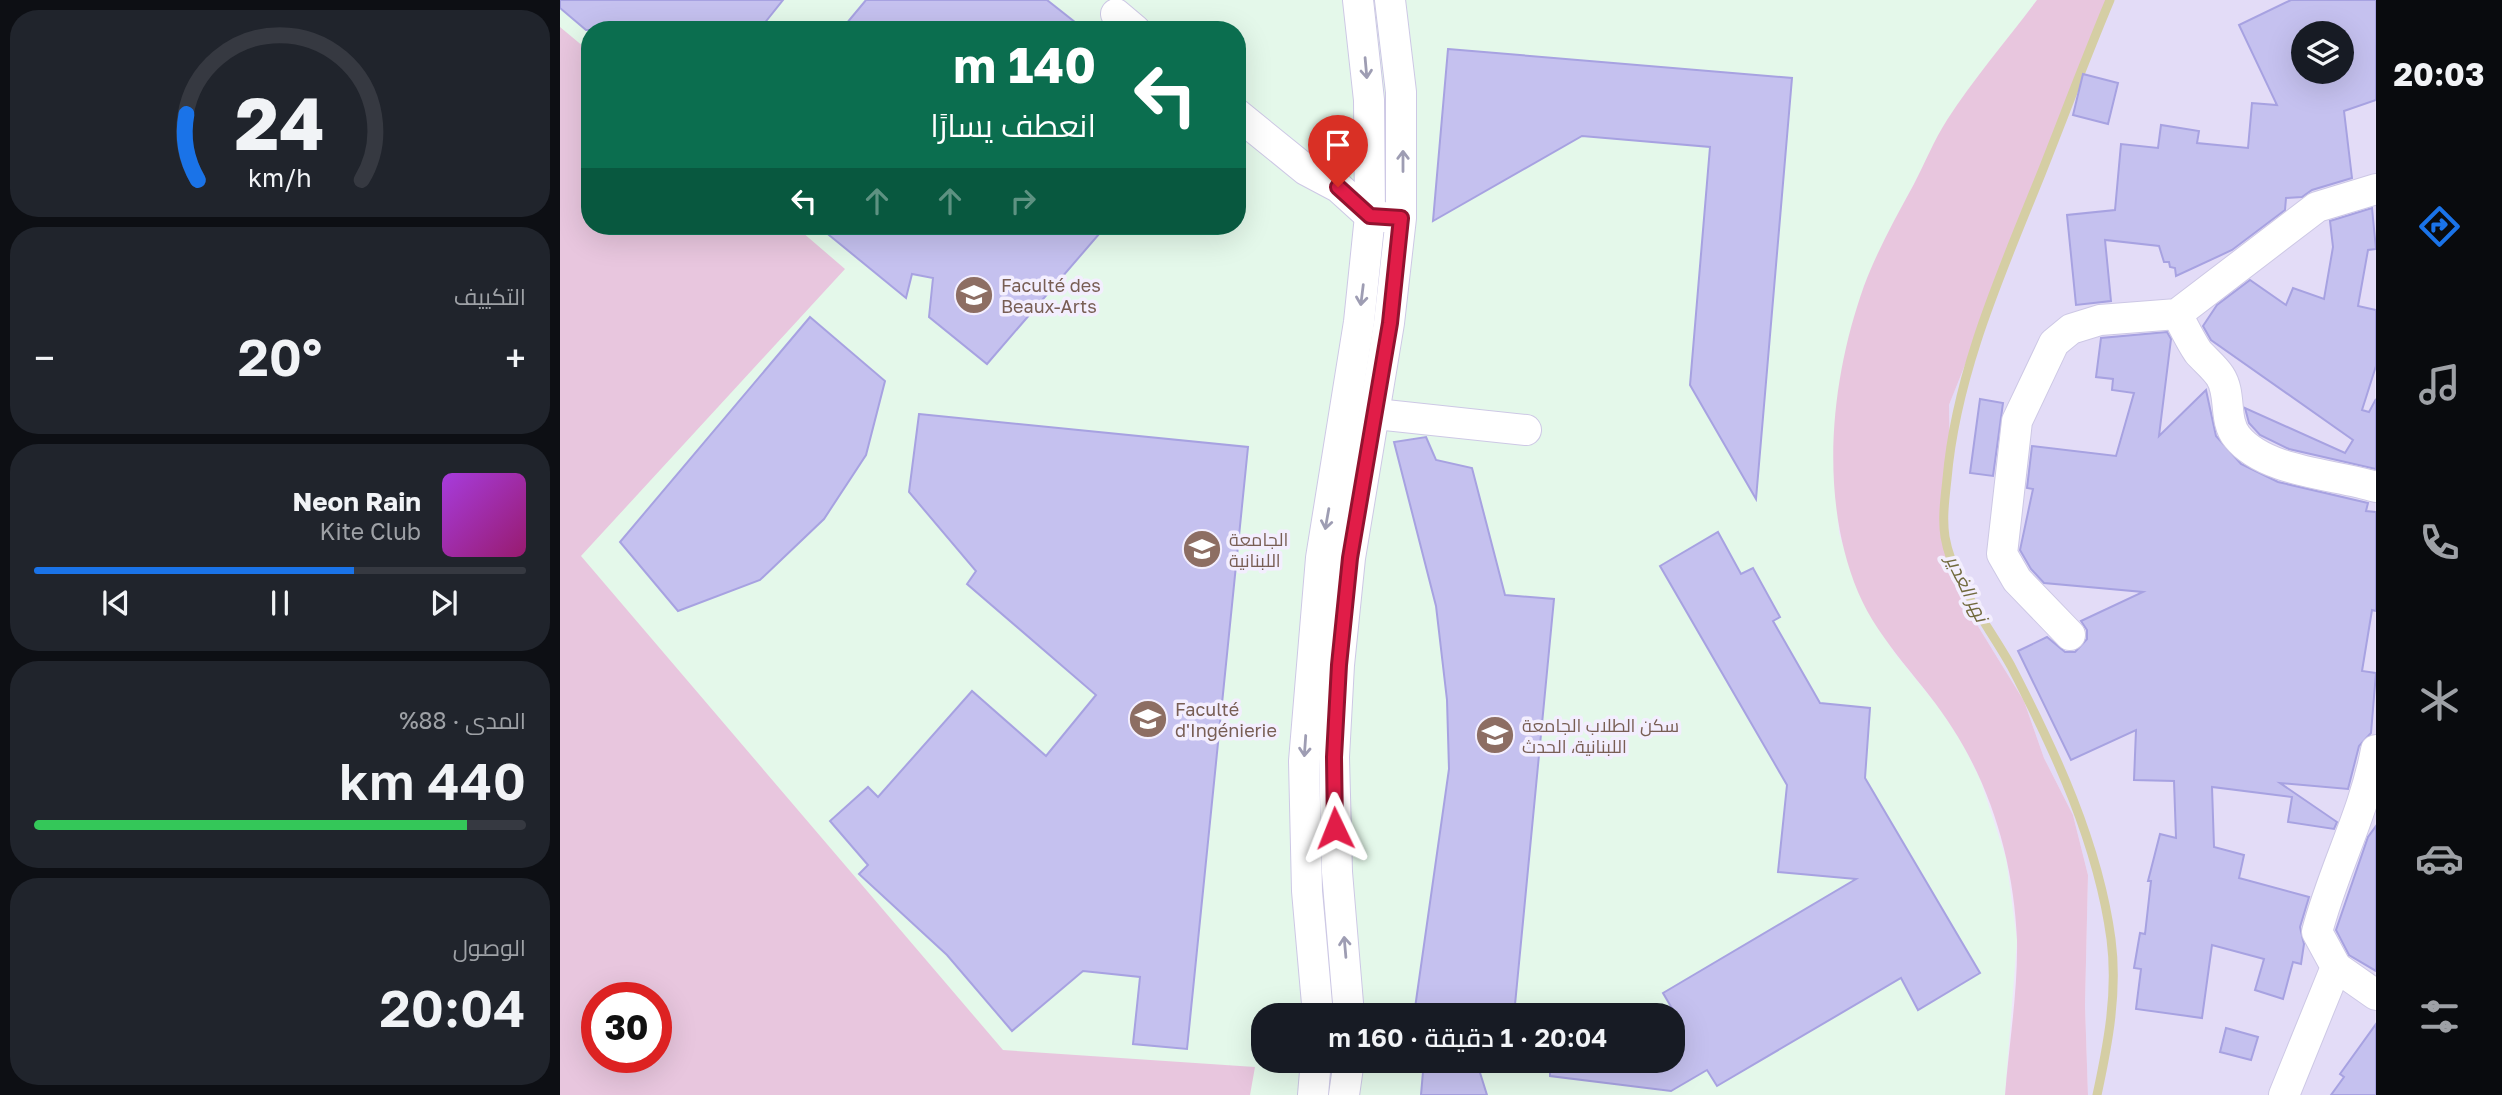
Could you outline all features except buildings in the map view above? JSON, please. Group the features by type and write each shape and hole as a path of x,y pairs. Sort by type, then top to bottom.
{"street":[{"path":"1318,1003 1307,891 1304,761 1321,558 1346,411 1370,216 1369,100 1358,0"},
{"path":"1349,1003 1337,872 1334,757 1339,665 1350,558 1376,414 1401,218 1401,92 1390,0"},
{"path":"1246,121 1306,170 1338,187 1370,216 1401,218"},
{"path":"2070,635 2017,580 2002,554 2017,421 2054,343 2071,329 2100,320 2177,314 2317,207 2376,189"},
{"path":"2177,314 2199,352 2220,375 2226,389 2236,436 2250,449 2307,474 2353,480 2376,487"},
{"path":"1376,414 1526,429"},
{"path":"2376,750 2369,786 2326,896 2317,932 2336,967 2376,995"},
{"path":"2284,1095 2336,967"},
{"path":"1317,980 1349,982"},
{"path":"1313,1095 1316,1073"},
{"path":"1344,1095 1347,1073"}],"shaded area":[{"name":"الجامعة اللبنانية","path":"560,0 2037,0 1947,121 1885,239 1864,286 1841,384 1834,461 1839,533 1860,596 1894,652 1940,709 1962,743 1980,779 2006,858 2017,940 2005,1095 560,1095"},
{"path":"2037,0 2111,0 1949,405 1950,468 1942,535 1965,605 2024,701 2044,758 2073,815 2088,875 2085,1005 2088,1095 2005,1095 2015,998 2017,940 2011,885 1999,830 1979,778 1953,729 1878,629 1858,592 1846,556 1834,479 1834,439 1843,361 1852,323 1869,273 1942,128 1968,89"},
{"path":"2111,0 2376,0 2376,1095 2088,1095 2085,1005 2088,875 2073,815 2044,758 2024,701 1965,605 1942,535 1950,468 1949,405"},
{"path":"560,27 581,44 581,235 805,235 845,269 581,556 1003,1050 1251,1067 1251,1073 1254,1073 1250,1095 560,1095"}],"waterway":[{"name":"نهر الغدير","path":"2097,1095 2113,998 2113,959 2105,903 2096,868 2059,764 2011,666 1956,571 1945,537 1944,515 1952,439 1970,361 2011,248 2110,0"}],"place":[{"name":"Faculté des Beaux-Arts","path":"974,295"},
{"name":"الجامعة اللبنانية","path":"1202,549"},
{"name":"Faculté d'Ingénierie","path":"1148,719"},
{"name":"سكن الطلاب الجامعة اللبنانية، الحدث","path":"1495,735"}],"route":[{"path":"1335,828 1334,757 1339,665 1350,558 1390,323 1401,218 1370,216 1338,187"}]}
